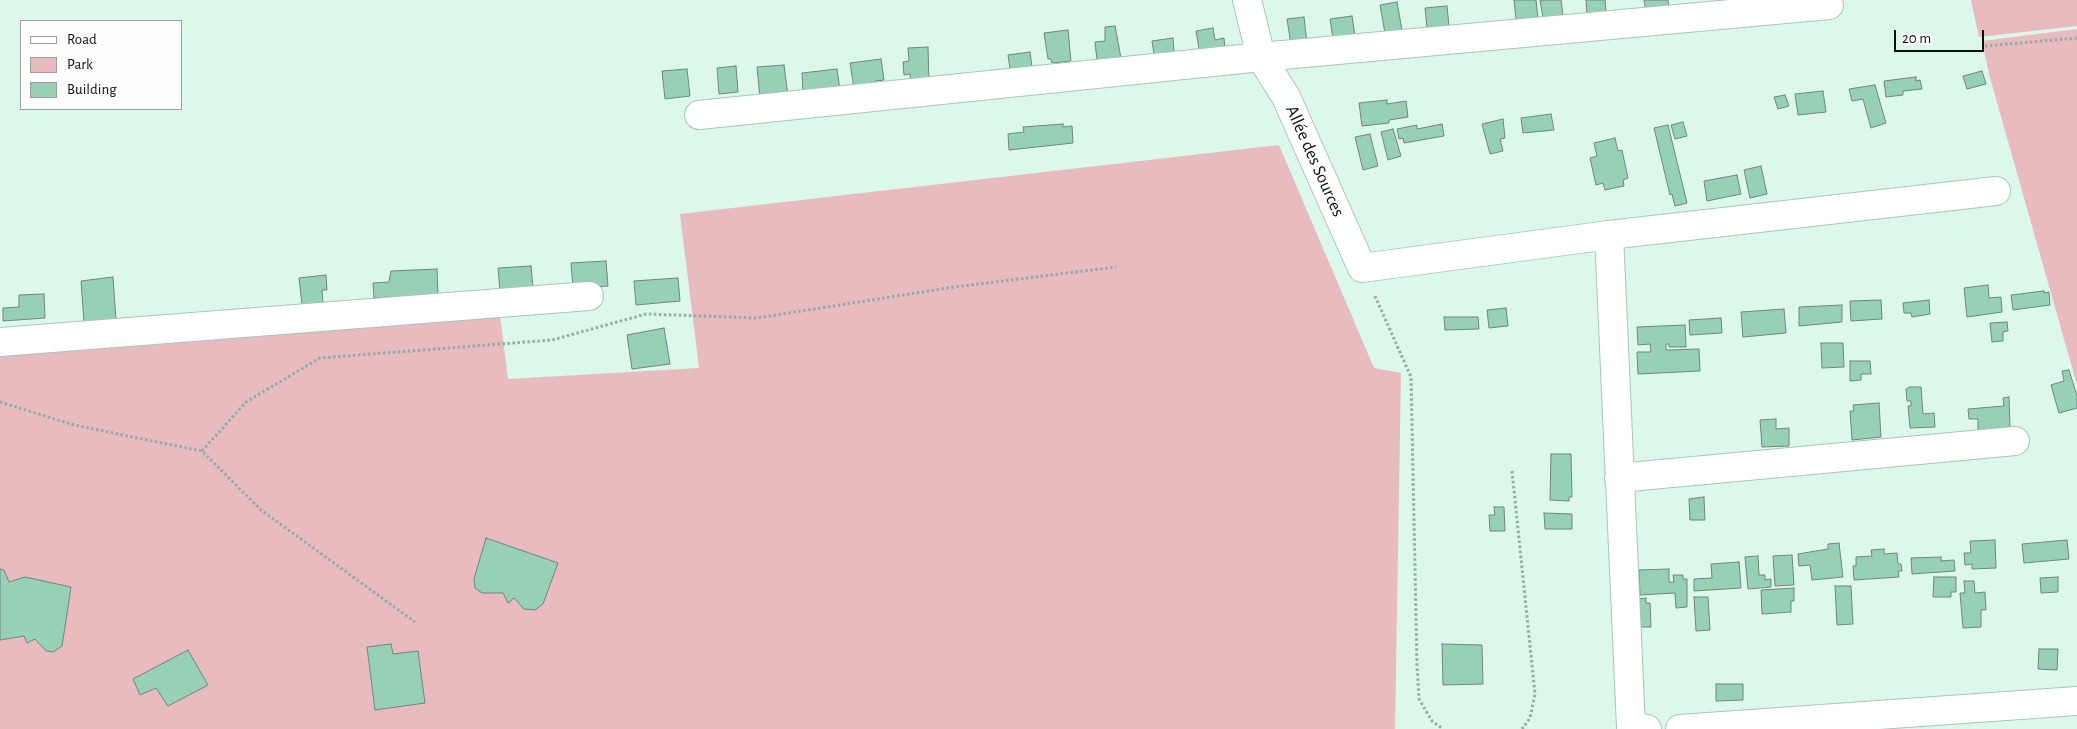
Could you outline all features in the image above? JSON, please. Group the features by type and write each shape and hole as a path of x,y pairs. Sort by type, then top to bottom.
{"lane":[{"name":"Allée des Sources","path":"1247,0 1262,57 1286,97 1362,268"},
{"path":"699,115 1262,57 1829,5"},
{"path":"1362,268 1610,235 1996,191"},
{"path":"1610,235 1630,727 1647,729"},
{"path":"0,342 589,296"},
{"path":"1619,478 2015,442"},
{"path":"1680,729 2077,701"}],"path":[{"path":"1984,46 2077,38"},
{"path":"202,452 246,402 320,358 552,340 646,314 757,318 954,287 1116,268"},
{"path":"1362,268 1411,377 1419,699 1432,721 1443,729"},
{"path":"0,402 74,424 202,452 261,510 415,622"},
{"path":"1512,470 1535,694 1530,718 1522,729"}],"green space":[{"path":"1971,0 2077,0 2077,26 1979,37"},
{"path":"2077,29 2077,385 1989,74 1982,41"},
{"path":"1279,145 1374,368 1401,373 1395,729 0,729 0,349 500,316 508,379 699,368 680,214"}],"building":[{"path":"1514,0 1536,0 1538,18 1516,19"},
{"path":"1540,0 1561,0 1563,15 1543,18"},
{"path":"1586,0 1605,0 1606,12 1587,14"},
{"path":"1644,0 1668,0 1669,8 1646,11"},
{"path":"1397,2 1402,30 1385,33 1380,5"},
{"path":"1447,6 1449,26 1427,28 1425,8"},
{"path":"1352,16 1355,36 1333,39 1330,19"},
{"path":"1304,17 1307,43 1291,45 1287,19"},
{"path":"1115,26 1121,58 1097,60 1095,42 1105,41 1105,27"},
{"path":"1213,28 1215,40 1224,38 1225,49 1200,54 1196,31"},
{"path":"1068,30 1071,61 1052,63 1051,59 1048,59 1044,33"},
{"path":"1173,38 1174,52 1154,54 1152,41"},
{"path":"928,47 929,82 911,83 910,74 904,75 903,62 909,61 908,48"},
{"path":"1030,52 1032,67 1010,69 1008,55"},
{"path":"881,59 884,80 875,81 875,87 854,89 850,63"},
{"path":"784,65 788,96 760,98 757,67"},
{"path":"736,66 738,92 719,94 717,68"},
{"path":"687,69 690,96 665,99 662,71"},
{"path":"837,69 840,90 803,94 802,73"},
{"path":"1982,71 1986,84 1967,89 1963,76"},
{"path":"1916,77 1916,81 1920,80 1922,89 1903,91 1903,95 1886,97 1884,81"},
{"path":"1875,85 1886,123 1871,128 1863,99 1852,101 1849,89"},
{"path":"1823,91 1826,112 1798,115 1795,94"},
{"path":"1785,95 1789,106 1778,109 1774,97"},
{"path":"1387,100 1387,104 1406,101 1408,117 1389,120 1389,123 1362,126 1359,103"},
{"path":"1551,114 1554,130 1523,133 1521,118"},
{"path":"1503,119 1505,138 1500,139 1503,151 1490,154 1482,124"},
{"path":"1683,122 1687,136 1675,139 1671,125"},
{"path":"1063,124 1063,127 1072,126 1073,143 1009,150 1008,134 1024,132 1023,127"},
{"path":"1442,124 1444,136 1404,143 1403,138 1399,139 1397,129 1417,125 1417,129"},
{"path":"1668,125 1687,203 1675,206 1672,194 1670,195 1654,128"},
{"path":"1393,129 1401,156 1388,160 1381,132"},
{"path":"1370,134 1378,166 1363,170 1355,137"},
{"path":"1615,138 1618,151 1622,150 1628,178 1623,180 1624,186 1605,190 1603,183 1596,185 1590,158 1597,156 1594,143"},
{"path":"1761,166 1767,194 1750,198 1744,170"},
{"path":"1737,175 1741,194 1707,201 1704,181"},
{"path":"606,261 608,286 573,288 571,263"},
{"path":"531,266 533,287 500,291 498,268"},
{"path":"437,269 438,297 392,300 390,297 374,298 373,283 389,282 391,271"},
{"path":"326,275 327,290 322,290 323,304 302,305 299,278"},
{"path":"113,277 116,320 84,322 81,281"},
{"path":"678,278 680,301 636,305 634,281"},
{"path":"1988,285 1989,298 2001,297 2002,312 1967,317 1964,288"},
{"path":"2044,291 2044,293 2049,292 2050,305 2013,310 2011,295"},
{"path":"44,294 45,318 3,321 3,308 19,307 19,295"},
{"path":"1881,300 1882,319 1851,321 1850,301"},
{"path":"1929,300 1930,314 1912,317 1911,313 1904,313 1903,303"},
{"path":"1842,305 1842,322 1799,326 1799,307"},
{"path":"1506,308 1508,326 1489,328 1487,310"},
{"path":"1784,309 1786,333 1743,337 1741,312"},
{"path":"1444,317 1478,317 1479,329 1445,330"},
{"path":"1721,318 1722,333 1690,335 1689,320"},
{"path":"2007,322 2008,331 2003,332 2003,341 1992,342 1990,323"},
{"path":"1685,325 1686,347 1669,347 1669,344 1666,344 1666,350 1699,349 1700,371 1638,374 1637,352 1651,352 1650,344 1638,345 1637,327"},
{"path":"664,328 670,364 632,369 627,335"},
{"path":"1821,343 1843,343 1844,367 1822,368"},
{"path":"1850,361 1870,361 1871,374 1861,374 1861,380 1850,381"},
{"path":"2069,370 2077,396 2077,408 2059,413 2051,385 2064,381 2062,371"},
{"path":"1921,387 1923,414 1934,413 1935,427 1910,428 1908,406 1911,406 1911,401 1907,401 1906,389"},
{"path":"2009,397 2010,428 1978,431 1978,419 1969,419 1968,409 2004,406 2003,398"},
{"path":"1879,403 1881,437 1852,440 1850,411 1854,411 1853,405"},
{"path":"1776,419 1776,429 1789,428 1789,446 1762,447 1760,420"},
{"path":"1551,454 1571,454 1572,497 1569,497 1569,501 1550,500"},
{"path":"1704,497 1705,520 1690,520 1689,499"},
{"path":"1494,507 1504,507 1505,531 1490,531 1489,515 1495,515"},
{"path":"1544,513 1572,514 1572,529 1545,529"},
{"path":"486,538 558,563 543,604 535,610 524,609 514,598 508,603 503,593 482,593 475,588 474,579"},
{"path":"1995,540 1996,568 1972,569 1972,564 1965,565 1964,553 1971,553 1970,541"},
{"path":"2067,540 2069,559 2024,563 2022,544"},
{"path":"1839,543 1843,577 1812,580 1810,565 1799,566 1798,554 1828,549 1828,544"},
{"path":"1884,549 1884,554 1897,553 1898,564 1901,564 1902,571 1898,571 1899,577 1854,580 1853,566 1856,566 1856,557 1872,556 1871,550"},
{"path":"1792,555 1794,585 1775,586 1773,556"},
{"path":"1758,556 1759,575 1765,575 1765,580 1771,579 1771,587 1748,589 1745,557"},
{"path":"1941,557 1941,561 1954,560 1955,571 1912,574 1911,558"},
{"path":"1739,562 1741,588 1694,591 1694,579 1712,578 1711,564"},
{"path":"0,569 4,570 9,582 25,577 71,587 62,646 53,652 46,651 35,639 27,643 24,636 0,640"},
{"path":"1669,569 1669,582 1674,582 1673,575 1683,575 1683,579 1687,579 1687,607 1676,608 1675,593 1640,595 1639,570"},
{"path":"1934,577 1956,577 1956,592 1951,592 1951,597 1933,597"},
{"path":"2058,577 2058,592 2041,593 2040,578"},
{"path":"1964,581 1974,581 1975,593 1985,592 1986,610 1981,610 1981,627 1963,628 1960,593 1965,593"},
{"path":"1835,586 1851,586 1853,624 1837,625"},
{"path":"1794,588 1794,601 1791,601 1791,612 1762,614 1761,590"},
{"path":"1694,597 1708,597 1710,630 1696,631"},
{"path":"1646,598 1646,603 1650,603 1651,627 1639,627 1637,599"},
{"path":"391,644 393,654 418,651 425,703 375,710 367,647"},
{"path":"1442,644 1482,645 1483,684 1443,685"},
{"path":"2039,649 2058,649 2057,670 2038,669"},
{"path":"188,650 208,685 168,706 156,688 140,695 133,679"},
{"path":"1716,684 1743,684 1743,700 1716,701"}]}
